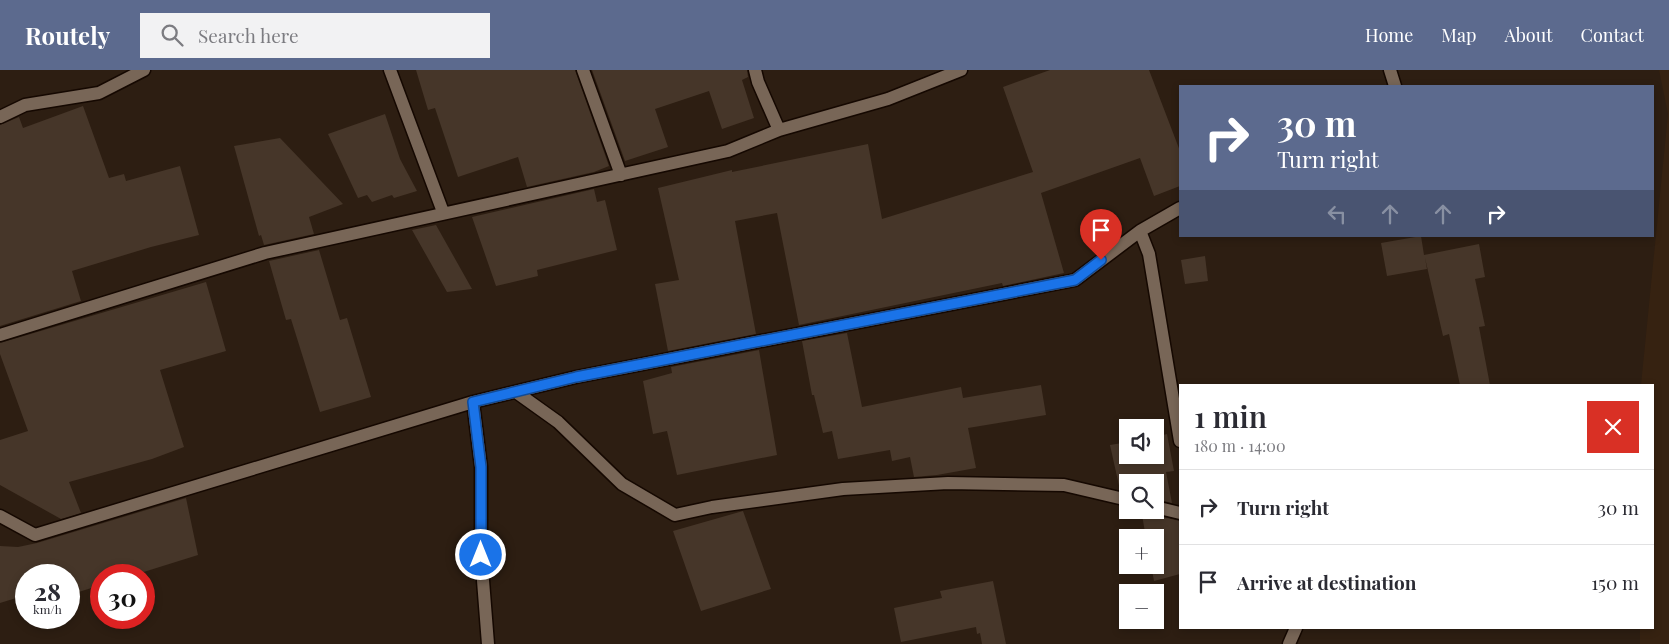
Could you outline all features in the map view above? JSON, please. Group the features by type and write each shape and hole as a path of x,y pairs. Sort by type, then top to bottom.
{"street":[{"path":"0,117 25,104 99,93 144,70"},
{"path":"390,70 443,212"},
{"path":"583,70 621,175"},
{"path":"755,70 779,130"},
{"path":"0,335 265,253 443,212 728,151 779,130 888,100 961,70"},
{"path":"1390,70 1395,85"},
{"path":"0,516 35,534 473,402 576,377 1075,280 1140,231 1179,209"},
{"path":"1140,231 1149,254 1179,435"},
{"path":"516,392 558,422 622,484 675,515 712,507 843,489 948,483 1064,485 1119,498"},
{"path":"473,402 481,467 481,555 488,644"},
{"path":"1164,509 1179,513"},
{"path":"1289,644 1296,629"}],"shaded area":[{"path":"1659,70 1669,70 1669,644 1640,644 1640,629 1654,629 1654,384 1641,384 1668,114"}],"building":[{"path":"416,70 575,70 609,166 594,172 527,187 518,157 458,177 435,108 428,110"},
{"path":"592,70 747,70 748,77 742,80 754,118 722,129 709,91 655,109 668,147 625,161"},
{"path":"1050,70 1149,70 1179,148 1179,186 1154,196 1140,158 1041,193 1064,273 1003,286 1002,283 799,325 777,213 735,221 756,334 668,351 655,284 679,280 658,188 732,170 732,172 868,144 882,219 1033,172 1003,87"},
{"path":"83,106 109,178 124,174 126,181 180,166 199,235 151,247 72,271 81,301 0,326 0,125 19,117 23,128"},
{"path":"385,114 400,159 417,191 394,198 392,195 372,202 367,195 358,198 328,134"},
{"path":"280,138 343,204 309,217 314,234 264,245 261,235 259,236 234,146"},
{"path":"594,189 597,202 605,200 617,250 537,270 538,276 496,286 472,217"},
{"path":"436,225 472,289 447,292 412,230"},
{"path":"1421,237 1424,255 1479,244 1485,277 1475,279 1485,326 1479,327 1490,384 1460,384 1449,334 1443,336 1425,258 1427,269 1387,276 1381,243"},
{"path":"319,250 340,320 347,318 371,397 320,412 291,319 286,320 269,261"},
{"path":"1205,256 1208,281 1185,284 1181,260"},
{"path":"206,282 226,351 160,370 184,447 152,459 69,482 81,513 61,519 0,485 0,440 28,431 0,354 0,343"},
{"path":"847,333 862,407 961,387 963,398 1041,385 1046,415 968,428 976,468 914,477 910,457 892,461 890,450 838,459 832,431 823,433 814,395 812,395 802,341"},
{"path":"759,350 777,455 677,475 667,431 653,434 643,381 672,373 671,367"},
{"path":"1167,434 1174,471 1166,472 1172,503 1164,501 1164,474 1119,474 1119,486 1110,445 1119,444 1119,464 1164,464 1164,435"},
{"path":"186,498 198,555 155,568 155,564 90,564 90,588 80,592 80,564 15,564 15,598 0,603 0,546 18,547"},
{"path":"743,511 771,589 701,611 673,531"},
{"path":"1164,517 1179,521 1179,574 1154,581 1153,574 1164,574 1164,529 1144,529 1143,519 1164,519"},
{"path":"993,581 1006,644 982,644 980,633 977,634 976,627 901,642 894,608 942,598 940,591"}],"route":[{"path":"481,555 481,467 473,402 576,377 1075,280 1101,260"}]}
